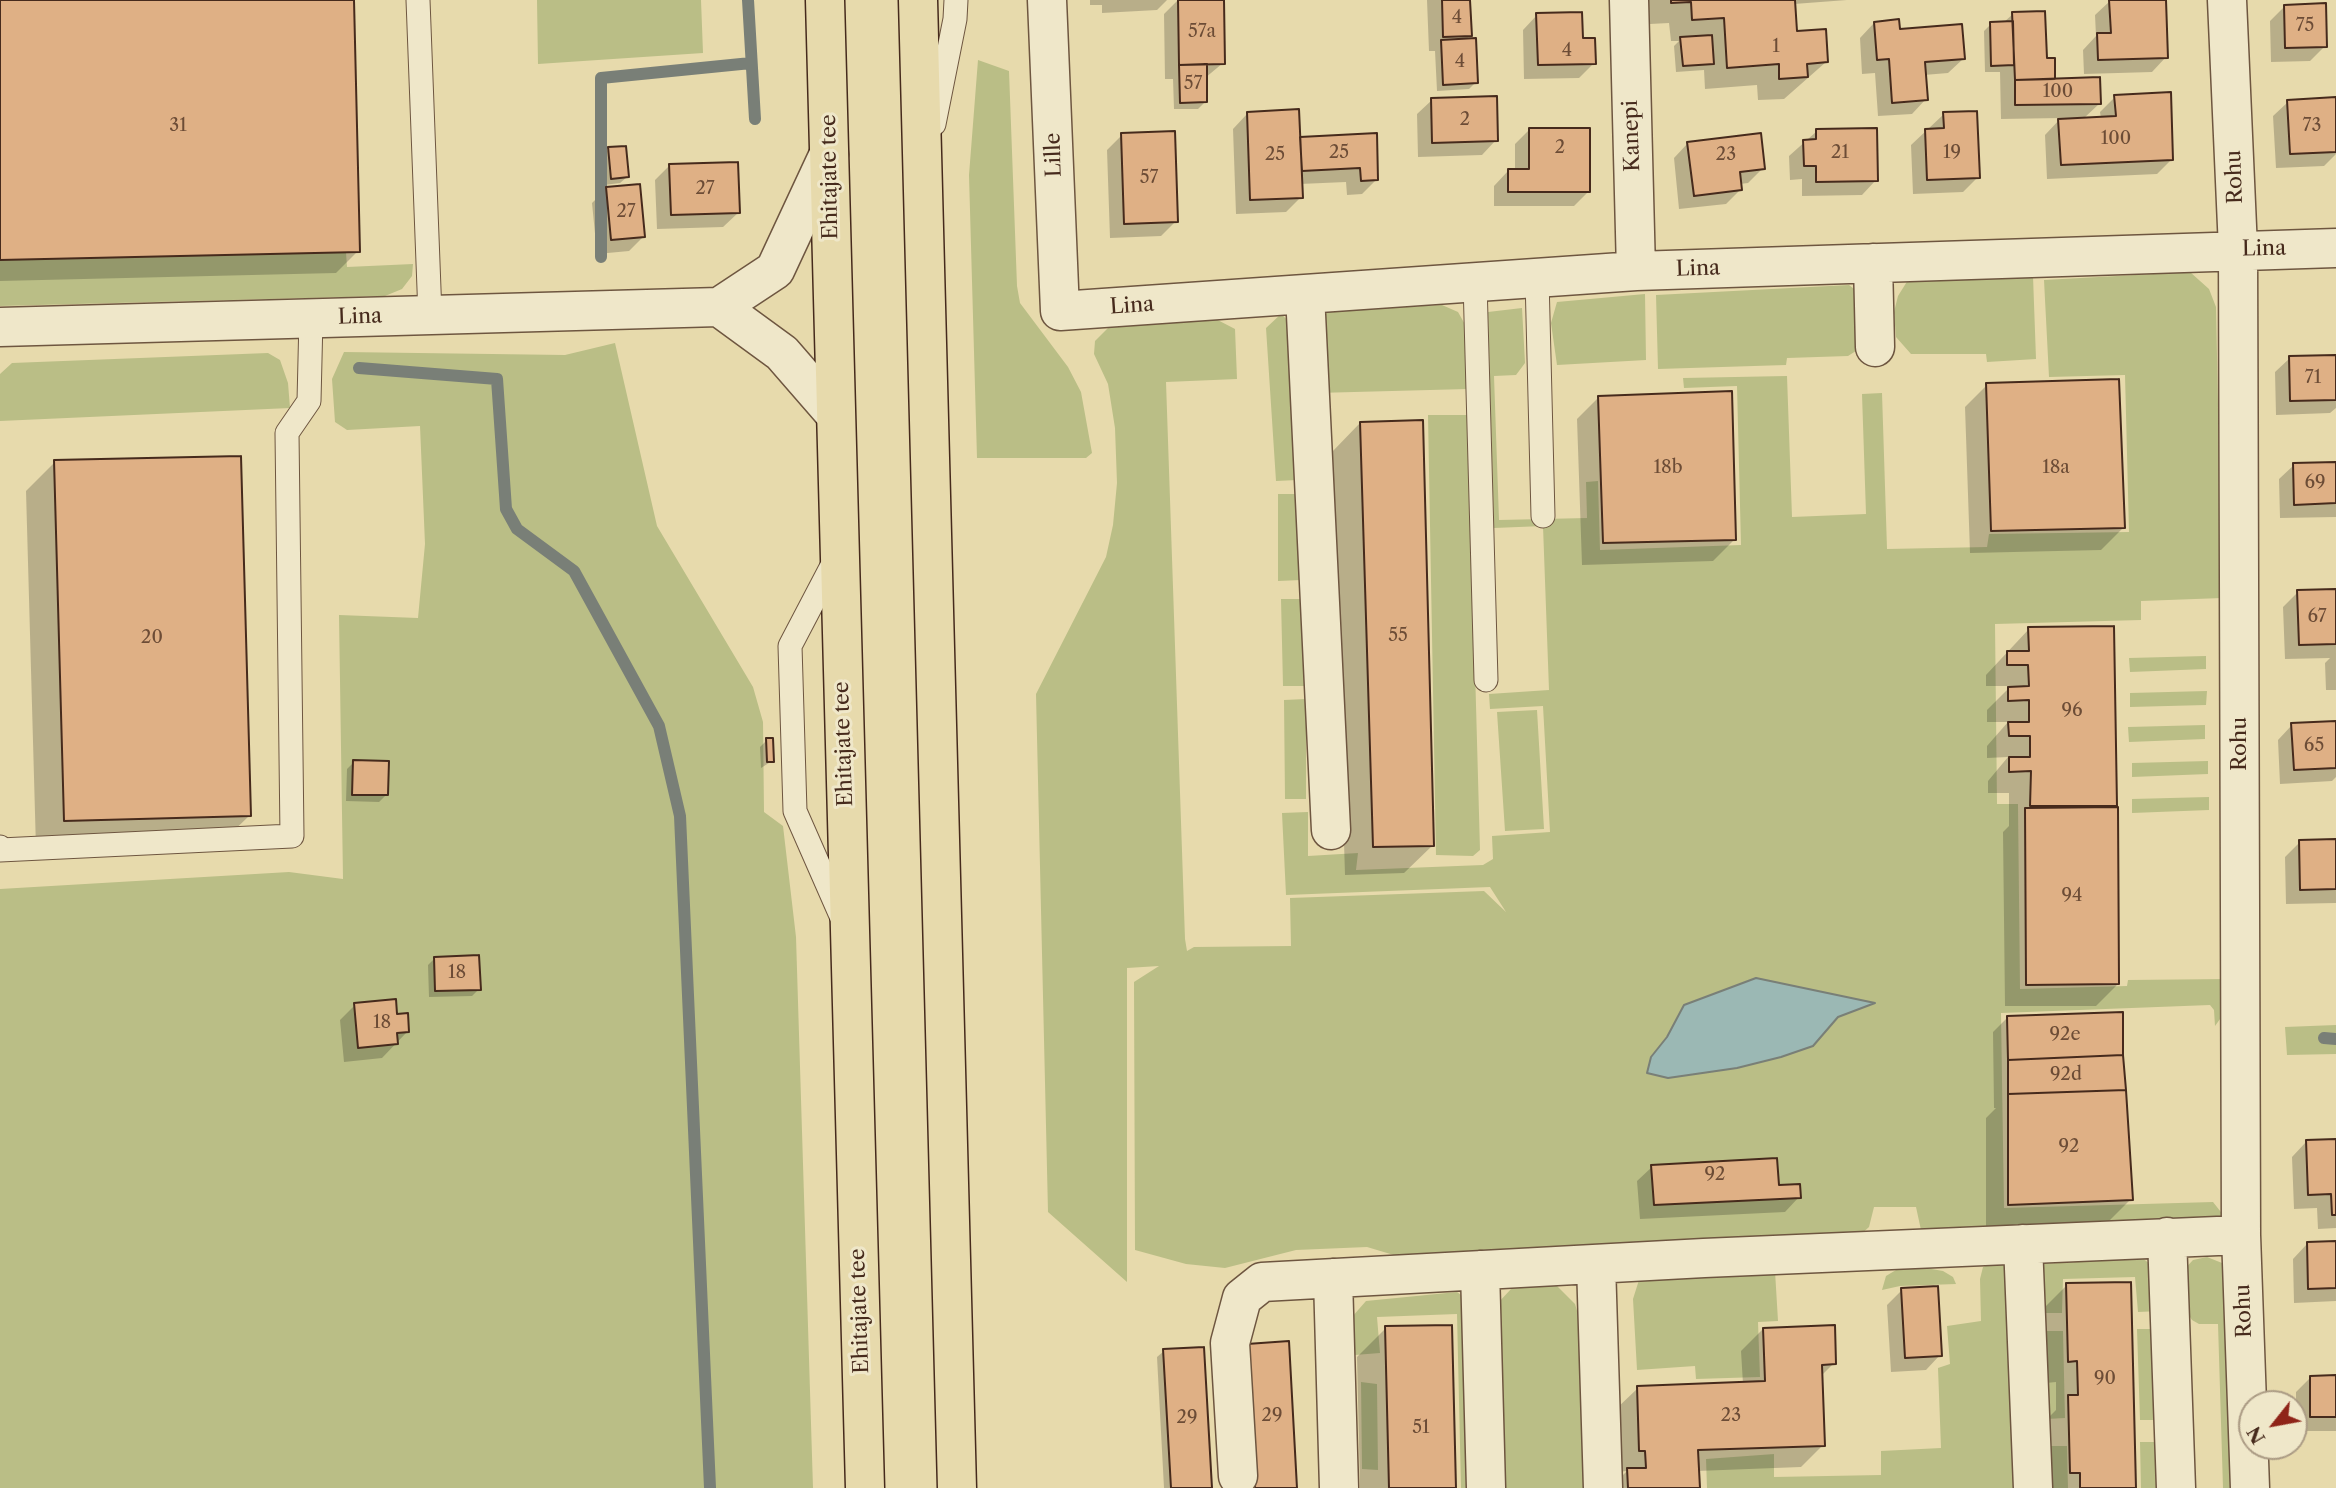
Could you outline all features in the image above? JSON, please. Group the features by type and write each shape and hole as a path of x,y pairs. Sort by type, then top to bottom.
{"highway":[{"name":"Ehitajate tee","path":"825,0 865,1488"},
{"path":"918,0 957,1488"}],"street":[{"name":"Lille","path":"1047,0 1060,311"},
{"name":"Kanepi","path":"1629,0 1636,271"},
{"name":"Rohu","path":"2227,0 2238,249 2241,1235 2250,1488"},
{"path":"829,154 775,270 719,307 782,353 835,414"},
{"name":"Lina","path":"1060,311 1636,271 2238,249 2336,248"},
{"path":"1873,262 1875,348"},
{"path":"1305,294 1331,830"},
{"name":"Lina","path":"0,327 719,307"},
{"path":"1238,1476 1230,1343 1242,1298 1262,1282 2241,1235"},
{"path":"2167,1237 2176,1488"},
{"path":"2023,1244 2033,1488"},
{"path":"1595,1264 1604,1488"},
{"path":"1480,1270 1486,1488"},
{"path":"1333,1278 1339,1488"}],"lane":[{"path":"418,0 430,315"},
{"path":"923,178 955,19 956,0"},
{"path":"1537,278 1543,516"},
{"path":"1475,282 1486,680"},
{"path":"0,847 0,850 292,836 287,433 309,401 311,318"},
{"path":"838,554 790,646 796,811 849,935"}],"green space":[{"path":"537,0 701,0 703,53 538,64"},
{"path":"978,60 1009,71 1017,286 1020,303 1068,367 1081,392 1092,453 1086,458 977,458 969,175"},
{"path":"346,252 347,267 413,264 412,276 402,289 385,296 0,306 0,260"},
{"path":"2190,272 2209,289 2216,307 2222,598 2141,601 2141,620 1995,624 1997,804 2018,804 2020,989 2127,986 2128,980 2228,979 2228,1008 2215,1026 2214,1010 2210,1005 2001,1013 2004,1208 2213,1202 2228,1221 1921,1230 1916,1207 1874,1207 1869,1227 1858,1237 1424,1264 1367,1247 1296,1250 1225,1268 1186,1264 1135,1250 1134,982 1159,966 1127,968 1127,1282 1048,1212 1036,694 1106,557 1113,525 1117,483 1115,428 1108,384 1094,354 1095,341 1112,324 1208,315 1235,329 1237,379 1166,382 1187,951 1194,947 1291,946 1290,898 1484,891 1506,912 1490,887 1286,895 1282,813 1308,812 1308,856 1358,853 1356,870 1483,865 1493,859 1492,836 1550,832 1543,706 1490,709 1489,694 1549,690 1543,526 1494,528 1488,312 1522,308 1525,363 1516,375 1494,376 1499,520 1587,518 1586,482 1598,481 1600,550 1741,545 1737,386 1684,388 1683,378 1787,376 1792,517 1866,514 1862,394 1882,393 1887,549 1987,547 1989,534 2129,532 2125,375 2049,377 2044,280","holes":["1755,978 1873,1003 1838,1017 1813,1046 1781,1057 1737,1068 1668,1078 1647,1073 1651,1057 1667,1037 1684,1005"]},
{"path":"2033,276 2036,359 1987,362 1986,354 1911,354 1896,337 1894,312 1898,296 1908,280"},
{"path":"1849,285 1858,292 1859,349 1848,356 1787,358 1786,365 1658,369 1656,295"},
{"path":"1645,294 1646,360 1557,365 1551,323 1557,302"},
{"path":"1442,305 1458,312 1467,328 1468,389 1316,393 1319,316 1332,311"},
{"path":"1281,314 1296,328 1297,480 1276,481 1266,328"},
{"path":"615,343 657,526 753,687 763,722 764,812 783,826 796,937 813,1488 0,1488 0,889 289,872 343,879 339,615 418,618 425,544 420,426 347,430 335,422 332,379 344,352 565,355"},
{"path":"268,353 280,360 288,383 290,408 0,421 0,374 12,363"},
{"path":"1428,415 1468,415 1480,850 1473,856 1436,855"},
{"path":"1278,494 1300,494 1301,580 1278,581"},
{"path":"1281,599 1302,599 1304,686 1283,686"},
{"path":"2206,656 2206,669 2130,672 2129,658"},
{"path":"2207,691 2206,705 2130,707 2130,693"},
{"path":"1306,699 1306,799 1285,799 1284,700"},
{"path":"1537,710 1544,829 1505,831 1497,712"},
{"path":"2205,725 2205,739 2129,742 2128,727"},
{"path":"2208,761 2208,774 2132,777 2132,763"},
{"path":"2209,797 2209,810 2132,813 2132,799"},
{"path":"2336,1025 2336,1054 2287,1055 2285,1027"},
{"path":"2207,1257 2222,1263 2229,1279 2236,1488 2223,1488 2218,1324 2199,1324 2192,1320 2184,1308 2180,1274 2193,1260"},
{"path":"2142,1258 2153,1266 2160,1311 2138,1312 2135,1277 2063,1279 2062,1313 2046,1313 2043,1264"},
{"path":"2000,1261 2013,1262 2023,1488 1707,1488 1706,1459 1774,1454 1774,1477 1881,1475 1881,1451 1941,1448 1938,1368 1950,1364 1947,1326 1981,1321 1980,1279 1983,1267"},
{"path":"1920,1267 1943,1271 1953,1277 1956,1284 1900,1286 1882,1290 1886,1276 1896,1270"},
{"path":"1775,1271 1778,1321 1758,1322 1760,1377 1696,1379 1695,1366 1637,1370 1633,1299 1639,1280"},
{"path":"1556,1285 1575,1304 1580,1321 1587,1488 1499,1488 1497,1304 1512,1288"},
{"path":"1457,1292 1469,1301 1476,1488 1461,1488 1457,1314 1377,1317 1380,1353 1355,1355 1352,1317 1366,1301"},
{"path":"2137,1329 2161,1329 2163,1420 2140,1420"},
{"path":"2045,1331 2063,1331 2065,1418 2047,1419"},
{"path":"1361,1382 1377,1384 1378,1470 1362,1469"},
{"path":"2140,1442 2164,1442 2165,1488 2141,1488"},
{"path":"2049,1446 2067,1446 2068,1488 2050,1488"}],"water":[{"path":"1756,978 1875,1003 1838,1017 1813,1046 1781,1057 1737,1068 1668,1078 1647,1073 1651,1057 1667,1037 1684,1005"}],"building":[{"path":"0,0 354,0 360,252 0,260"},
{"path":"1178,0 1224,0 1225,64 1179,65"},
{"path":"1442,0 1470,0 1472,36 1443,37"},
{"path":"1671,0 1795,0 1797,31 1826,29 1828,62 1807,64 1808,77 1779,79 1779,64 1727,68 1724,18 1692,20 1691,2 1671,3"},
{"path":"2109,0 2166,0 2168,58 2098,60 2097,33 2111,33"},
{"path":"2326,3 2327,47 2285,48 2284,5"},
{"path":"2045,11 2047,58 2055,58 2055,79 2015,80 2012,12"},
{"path":"1582,12 1583,38 1595,38 1596,64 1538,65 1536,13"},
{"path":"1899,19 1900,29 1962,24 1965,59 1925,62 1928,100 1892,103 1889,59 1877,60 1874,22"},
{"path":"2013,21 2014,65 1991,66 1990,22"},
{"path":"1712,35 1714,64 1683,66 1680,37"},
{"path":"1476,38 1478,83 1443,85 1441,40"},
{"path":"1207,64 1207,102 1180,103 1179,65"},
{"path":"2100,77 2101,104 2015,105 2015,80"},
{"path":"2171,92 2173,160 2061,165 2058,119 2116,116 2114,95"},
{"path":"1497,96 1498,141 1432,143 1431,98"},
{"path":"2336,97 2336,152 2290,154 2287,100"},
{"path":"1299,109 1303,198 1250,200 1247,112"},
{"path":"1977,111 1980,178 1927,180 1925,129 1944,128 1943,112"},
{"path":"1529,128 1590,128 1590,192 1508,192 1508,169 1529,169"},
{"path":"1877,128 1878,181 1816,182 1816,166 1804,166 1803,140 1816,139 1816,129"},
{"path":"1175,131 1178,222 1124,224 1121,133"},
{"path":"1377,133 1378,180 1361,181 1360,168 1302,171 1300,137"},
{"path":"1761,133 1765,169 1740,172 1742,190 1694,196 1687,142"},
{"path":"626,146 629,177 611,179 608,147"},
{"path":"738,162 740,213 671,215 669,164"},
{"path":"640,184 645,237 611,240 606,187"},
{"path":"2336,355 2336,400 2290,401 2289,356"},
{"path":"2119,379 2125,528 1991,531 1986,383"},
{"path":"1732,391 1736,540 1603,543 1598,396"},
{"path":"1423,420 1434,846 1373,847 1360,422"},
{"path":"241,456 251,816 64,821 54,460"},
{"path":"2336,462 2336,503 2294,505 2293,463"},
{"path":"2336,589 2336,644 2299,645 2297,590"},
{"path":"2114,626 2117,806 2030,806 2031,771 2009,772 2009,757 2030,757 2030,736 2009,736 2008,722 2029,722 2029,700 2008,701 2008,687 2029,686 2028,665 2007,665 2007,651 2029,651 2028,627"},
{"path":"2336,721 2336,768 2294,770 2291,723"},
{"path":"766,738 773,738 774,762 767,762"},
{"path":"353,760 389,761 388,795 352,795"},
{"path":"2118,807 2119,984 2026,985 2025,808"},
{"path":"2336,839 2336,889 2300,890 2299,840"},
{"path":"479,955 481,990 435,991 434,957"},
{"path":"396,999 397,1014 408,1013 409,1032 397,1033 398,1044 358,1048 354,1003"},
{"path":"2123,1012 2123,1055 2008,1060 2007,1016"},
{"path":"2123,1055 2126,1090 2008,1094 2008,1060"},
{"path":"2126,1090 2133,1200 2008,1205 2008,1094"},
{"path":"2336,1139 2336,1215 2332,1215 2331,1194 2308,1195 2306,1140"},
{"path":"1777,1158 1779,1185 1800,1184 1801,1198 1654,1205 1651,1165"},
{"path":"2336,1241 2336,1288 2308,1289 2307,1242"},
{"path":"2131,1282 2136,1488 2080,1488 2080,1473 2070,1473 2068,1395 2078,1395 2077,1361 2068,1362 2066,1283"},
{"path":"1938,1286 1942,1356 1905,1358 1901,1288"},
{"path":"1452,1325 1456,1488 1389,1488 1385,1326"},
{"path":"1835,1325 1836,1364 1822,1365 1825,1446 1698,1450 1700,1488 1628,1488 1627,1468 1646,1468 1645,1451 1639,1451 1637,1386 1765,1381 1763,1328"},
{"path":"1289,1341 1297,1488 1255,1488 1247,1344"},
{"path":"1204,1347 1212,1488 1171,1488 1163,1349"},
{"path":"2336,1375 2336,1417 2310,1417 2310,1376"}],"waterway":[{"path":"748,0 755,119"},
{"path":"601,257 601,78 751,63"},
{"path":"359,368 497,379 506,509 517,529 574,571 659,726 680,816 710,1488"},
{"path":"2324,1038 2336,1039"}]}
